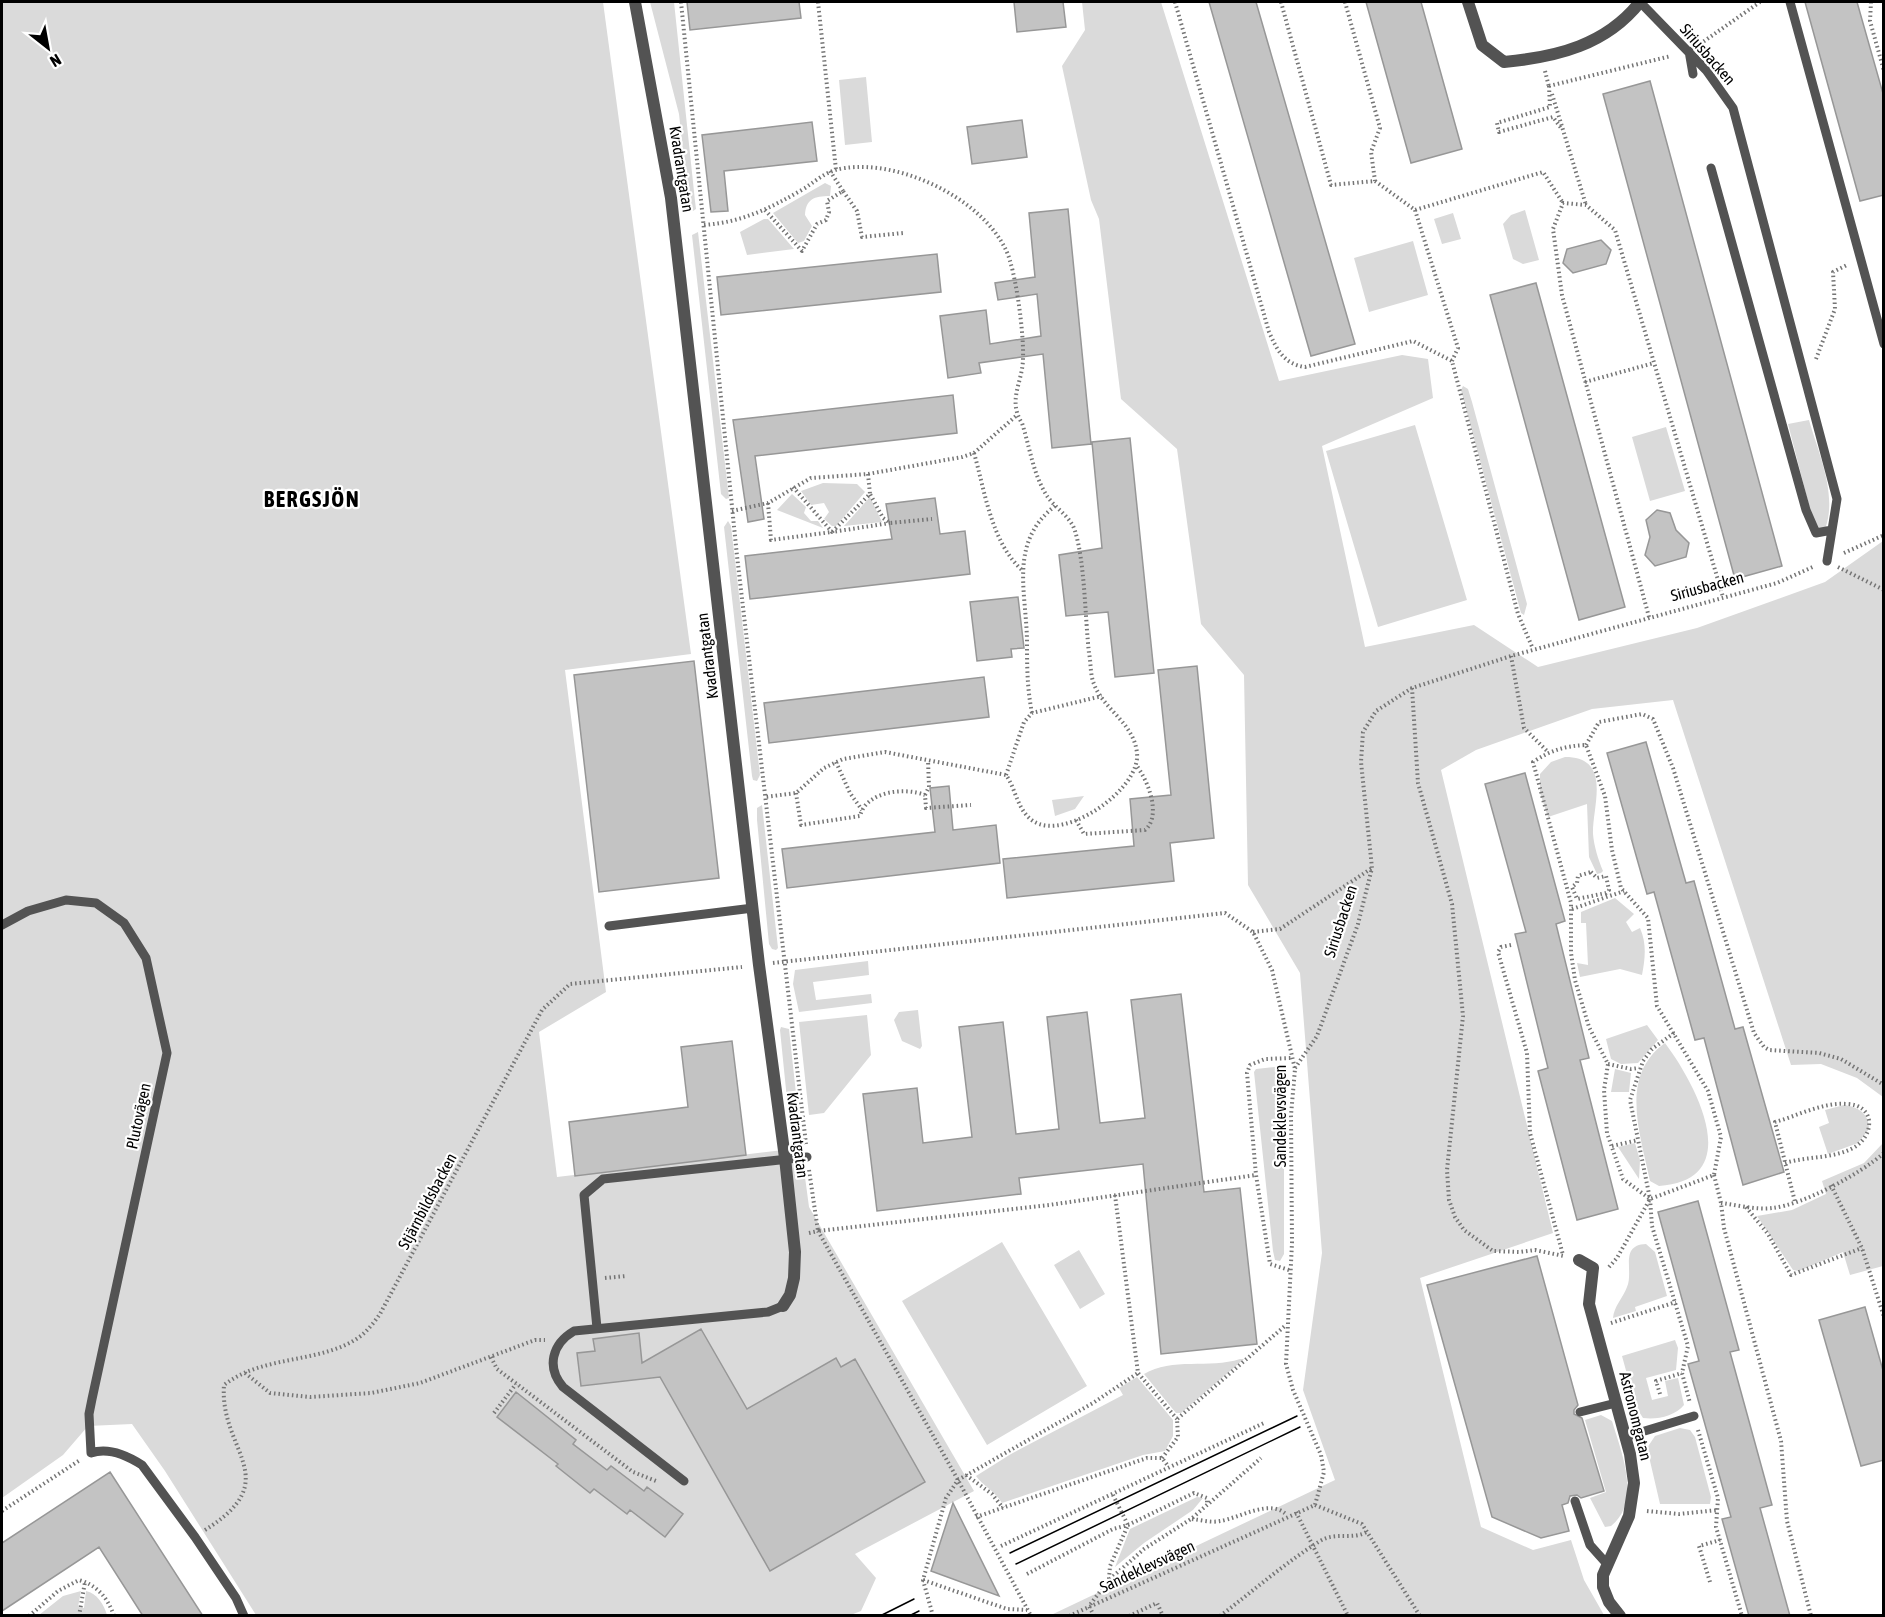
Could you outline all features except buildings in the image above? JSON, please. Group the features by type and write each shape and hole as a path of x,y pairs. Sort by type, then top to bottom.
{"street":[{"name":"Kvadrantgatan","path":"635,2 670,198 759,965 785,1158 793,1237 794,1278 790,1295 783,1306"},
{"path":"1468,2 1482,45 1504,62 1541,58 1590,43 1614,30 1640,2"},
{"name":"Astronomgatan","path":"1579,1260 1593,1268 1589,1304 1625,1437 1634,1483 1632,1507 1607,1564 1603,1587 1609,1602 1620,1616"}],"lane":[{"name":"Siriusbacken","path":"1640,2 1706,70 1733,108 1837,499 1827,561"},
{"path":"1790,2 1884,344"},
{"path":"1689,51 1694,74"},
{"path":"1711,168 1806,510 1815,532 1832,530"},
{"name":"Plutovägen","path":"2,925 28,911 66,900 96,903 124,923 146,958 167,1053 89,1414 91,1453"},
{"path":"609,926 753,908"},
{"path":"597,1328 584,1195 603,1179 807,1157"},
{"path":"684,1481 563,1387 557,1379 552,1364 559,1341 574,1331 768,1312 783,1306"},
{"path":"1580,1412 1616,1402"},
{"path":"1625,1437 1694,1416"},
{"path":"91,1453 100,1450 130,1457 141,1465 195,1537 236,1598 244,1616"},
{"path":"1575,1501 1590,1545 1607,1564"}],"path":[{"path":"681,2 732,511 807,1157 818,1231 958,1480 1031,1616"},
{"path":"819,2 836,170"},
{"path":"1175,2 1266,321 1278,353 1293,365 1305,367 1413,341 1452,361"},
{"path":"1281,2 1331,185 1375,181 1415,210 1458,348 1452,361 1518,614 1533,649"},
{"path":"1346,2 1380,128 1371,152 1375,181"},
{"path":"1549,86 1689,51 1760,2"},
{"path":"1871,2 1870,21 1883,69"},
{"path":"1549,86 1586,206"},
{"path":"1549,86 1550,107 1497,123 1499,132 1553,117 1561,128"},
{"path":"704,225 741,221 765,210 830,171 892,169 911,175 960,200 998,236 1007,252 1013,274 1023,358 1014,404 1040,482 1055,506 1075,530 1094,685 1130,733 1137,751 1136,765 1110,800 1093,813 1076,820 1054,824 1035,822 1023,812 1014,786 1006,775 885,752 843,759 809,779 796,793 765,796"},
{"path":"830,171 857,211 862,237 903,233"},
{"path":"1415,210 1543,172 1563,203 1586,206 1615,230 1723,597"},
{"path":"765,210 802,251 817,224 826,220 827,201 843,191"},
{"path":"1563,203 1553,229 1562,295 1649,617"},
{"path":"1804,373 1815,363 1835,309 1833,272 1860,258"},
{"path":"1585,382 1654,363"},
{"path":"732,511 768,503 811,478 868,474 974,453 1017,415"},
{"path":"974,453 991,516 1014,562 1022,570"},
{"path":"868,474 870,494 883,518 891,523"},
{"path":"793,487 832,532"},
{"path":"832,532 870,494"},
{"path":"768,503 771,540 932,519"},
{"path":"1032,713 1026,664 1022,570 1036,526 1041,517 1055,506"},
{"path":"1827,561 1884,535"},
{"path":"1827,561 1884,590"},
{"name":"Siriusbacken","path":"1295,1069 1317,1036 1358,924 1372,868 1360,762 1363,732 1376,711 1412,688 1533,649 1777,583 1827,561"},
{"path":"1511,656 1524,728 1548,752"},
{"path":"1412,688 1418,783 1452,904 1463,1016 1447,1170 1449,1200 1455,1217 1464,1230 1493,1251 1535,1250 1579,1260"},
{"path":"1006,775 1024,722 1032,713 1102,696"},
{"path":"1811,1616 1787,1521 1781,1441 1724,1228 1714,1175 1721,1137 1708,1091 1657,1006 1648,918 1624,891 1612,850 1605,796 1587,745 1599,722 1642,714 1653,719 1673,768 1754,1033 1764,1047 1769,1050 1819,1053 1840,1059 1884,1085"},
{"path":"1587,745 1565,746 1548,752 1533,762 1572,909 1571,952 1575,980 1588,1027 1608,1064 1604,1090 1607,1133 1623,1179 1650,1199"},
{"path":"928,760 929,787 925,795 926,808 971,805"},
{"path":"836,762 847,787 862,810"},
{"path":"1076,820 1084,834 1145,830 1151,825 1154,819 1147,785 1136,765"},
{"path":"796,793 801,825 860,816 862,810 889,792 925,795"},
{"path":"785,962 1225,914 1253,932 1280,929 1372,868"},
{"path":"1591,872 1597,878 1606,876 1609,890 1606,893 1576,899 1572,887 1577,883 1578,876 1591,872"},
{"path":"1572,909 1624,891"},
{"name":"Sandeklevsvägen","path":"1069,1616 1315,1504 1324,1472 1293,1390 1286,1364 1286,1324 1293,1242 1291,1116 1295,1069 1272,970 1253,932"},
{"path":"1511,945 1502,947 1498,952 1527,1053 1530,1133 1564,1256"},
{"name":"Stjärnbildsbacken","path":"195,1537 235,1509 245,1487 246,1471 223,1401 224,1385 244,1372 344,1344 369,1328 380,1314 542,1010 562,989 570,984 785,962"},
{"path":"1650,1199 1630,1100 1639,1067 1652,1049 1674,1033"},
{"path":"1290,1270 1270,1264 1256,1175 1247,1073 1250,1065 1264,1059 1292,1058"},
{"path":"1608,1064 1631,1069 1639,1067"},
{"path":"1785,1163 1810,1156 1833,1155 1855,1147 1868,1134 1870,1127 1867,1116 1861,1108 1846,1104 1828,1106 1775,1122 1785,1163 1795,1202"},
{"path":"1612,1146 1638,1140"},
{"path":"1721,1203 1771,1209 1795,1202 1866,1167 1884,1154"},
{"path":"793,1237 818,1231 1115,1195 1256,1175"},
{"path":"1592,1285 1617,1258 1650,1199 1714,1175"},
{"path":"1831,1185 1862,1248 1884,1317"},
{"path":"1115,1195 1137,1373 1177,1419 1178,1437 1162,1458"},
{"path":"1745,1206 1768,1234 1791,1275 1862,1248"},
{"path":"1595,1327 1676,1302"},
{"path":"1177,1419 1286,1324"},
{"path":"244,1372 270,1393 310,1398 371,1393 420,1383 535,1340 559,1341"},
{"path":"491,1357 497,1369 633,1472 655,1481 684,1481"},
{"path":"933,1616 923,1580 946,1498 958,1480 1093,1403 1137,1373"},
{"path":"1660,1394 1656,1381 1682,1373"},
{"path":"494,1413 516,1384"},
{"path":"1001,1546 1264,1423"},
{"path":"2,1511 91,1453"},
{"path":"976,1517 1147,1458 1162,1458"},
{"path":"1162,1458 1168,1466"},
{"path":"1094,1616 1089,1606 1109,1580 1144,1549 1191,1519 1261,1458"},
{"path":"966,1475 992,1494 1003,1508"},
{"path":"1027,1574 1113,1529 1128,1525 1194,1492 1207,1498 1207,1504"},
{"path":"1112,1493 1128,1525"},
{"path":"1315,1504 1351,1517 1368,1531 1420,1616"},
{"path":"1632,1507 1656,1514 1718,1509"},
{"path":"1191,1519 1219,1522 1272,1508 1282,1510 1287,1515"},
{"path":"1296,1512 1348,1616"},
{"path":"1109,1580 1110,1566 1128,1525"},
{"path":"1220,1616 1313,1546 1330,1536 1355,1537 1368,1531"},
{"path":"1710,1582 1700,1546 1720,1540"},
{"path":"29,1616 58,1591 79,1580 100,1591 114,1616"},
{"path":"923,1580 1007,1609 1027,1610"},
{"path":"80,1616 85,1582"},
{"path":"1129,1616 1157,1603 1163,1616"}],"shaded area":[{"path":"2,2 603,2 691,654 565,670 606,992 539,1032 557,1177 792,1149 780,1030 781,1027 789,1029 802,1149 795,1153 801,1175 805,1177 809,1207 974,1491 855,1554 876,1578 861,1611 848,1616 256,1615 165,1471 132,1424 88,1426 63,1455 2,1498"},
{"path":"650,2 674,2 696,209 693,211 689,207 679,114"},
{"path":"1082,2 1161,2 1279,381 1402,355 1428,359 1433,398 1322,446 1365,647 1474,625 1538,667 1697,628 1825,582 1883,541 1883,1097 1857,1078 1821,1064 1791,1065 1673,700 1592,709 1476,750 1441,770 1553,1233 1420,1278 1481,1527 1533,1550 1571,1540 1584,1580 1604,1615 1051,1615 1335,1480 1303,1390 1322,1253 1300,973 1248,885 1244,675 1201,624 1177,449 1121,399 1099,219 1091,200 1062,66 1085,30"},
{"path":"866,77 872,142 845,145 839,80"},
{"path":"825,183 831,186 830,196 815,198 809,202 805,215 812,226 804,241 798,243 773,213"},
{"path":"1525,210 1539,260 1523,264 1513,259 1503,224 1511,215"},
{"path":"1453,213 1461,239 1442,244 1434,219"},
{"path":"768,219 794,249 747,255 740,232"},
{"path":"698,232 729,498 726,499 721,494 692,235"},
{"path":"1413,241 1428,295 1369,312 1354,258"},
{"path":"1463,386 1468,389 1472,402 1527,604 1524,615 1521,613 1461,390"},
{"path":"1809,420 1828,488 1828,516 1825,529 1819,532 1812,517 1788,424"},
{"path":"1415,425 1467,600 1378,627 1326,451"},
{"path":"1666,427 1685,491 1650,501 1632,437"},
{"path":"823,483 857,484 865,492 836,526 832,526 824,519 829,512 824,503 811,505 801,491"},
{"path":"792,494 806,507 804,513 811,521 818,521 823,528 777,510"},
{"path":"870,497 882,522 844,526"},
{"path":"728,521 731,526 760,775 757,781 753,780 752,776 724,527"},
{"path":"1565,757 1580,759 1589,765 1595,774 1597,785 1593,834 1596,852 1603,871 1601,873 1597,874 1589,857 1587,804 1548,817 1540,793 1540,774 1551,762"},
{"path":"1084,796 1075,809 1055,816 1052,800"},
{"path":"762,805 778,948 776,950 772,949 769,944 757,820 757,808"},
{"path":"1615,898 1634,914 1626,922 1632,932 1640,928 1645,951 1642,975 1620,969 1580,977 1577,963 1588,965 1586,923 1581,923 1581,912"},
{"path":"868,961 869,975 813,982 816,1000 871,994 872,1003 799,1012 793,984 795,970"},
{"path":"918,1010 922,1046 920,1049 902,1041 894,1020 899,1012"},
{"path":"867,1015 871,1055 824,1113 809,1115 799,1022"},
{"path":"1647,1025 1658,1040 1638,1063 1621,1064 1611,1059 1606,1039"},
{"path":"1665,1043 1677,1060 1700,1104 1707,1127 1708,1149 1702,1167 1686,1180 1659,1186 1650,1181 1636,1106 1637,1089 1642,1072 1651,1056"},
{"path":"1284,1066 1284,1254 1280,1261 1275,1260 1273,1251 1254,1072 1256,1069"},
{"path":"1615,1069 1631,1073 1629,1092 1611,1092"},
{"path":"1844,1105 1862,1112 1867,1119 1869,1129 1858,1143 1828,1154 1819,1127 1829,1123 1825,1110"},
{"path":"1635,1143 1640,1160 1639,1179 1618,1147"},
{"path":"1883,1143 1883,1266 1850,1275 1843,1252 1799,1271 1793,1270 1757,1216 1792,1210 1826,1194 1822,1181 1864,1163"},
{"path":"1002,1242 1087,1386 987,1445 902,1301"},
{"path":"1646,1244 1655,1252 1667,1296 1635,1307 1636,1311 1613,1318 1629,1281 1630,1254 1638,1245"},
{"path":"1079,1250 1105,1294 1080,1309 1054,1265"},
{"path":"1675,1340 1678,1348 1676,1370 1646,1378 1652,1400 1668,1396 1665,1381 1678,1378 1684,1405 1676,1412 1665,1416 1643,1418 1636,1407 1622,1356"},
{"path":"1244,1359 1181,1413 1176,1413 1144,1374 1166,1366 1228,1362"},
{"path":"1137,1377 1173,1420 1173,1436 1165,1451 1143,1455 1002,1503 976,1476 1011,1454 1123,1395 1119,1388"},
{"path":"1601,1415 1612,1421 1627,1476 1626,1504 1620,1516 1611,1526 1605,1527 1590,1498 1606,1492 1585,1420"},
{"path":"1680,1428 1690,1430 1695,1437 1711,1497 1710,1504 1660,1504 1647,1448 1655,1436"},
{"path":"1197,1497 1203,1498 1193,1510 1144,1543 1115,1567 1130,1529"},
{"path":"81,1591 78,1607 84,1608 86,1591 94,1594 100,1600 107,1615 39,1615 63,1596"}],"tram line":[{"path":"1010,1553 1297,1416"},
{"path":"1016,1564 1300,1427"},
{"path":"880,1616 914,1599"},
{"path":"909,1616 919,1611"}],"district":[{"name":"BERGSJÖN","path":"312,499"}]}
